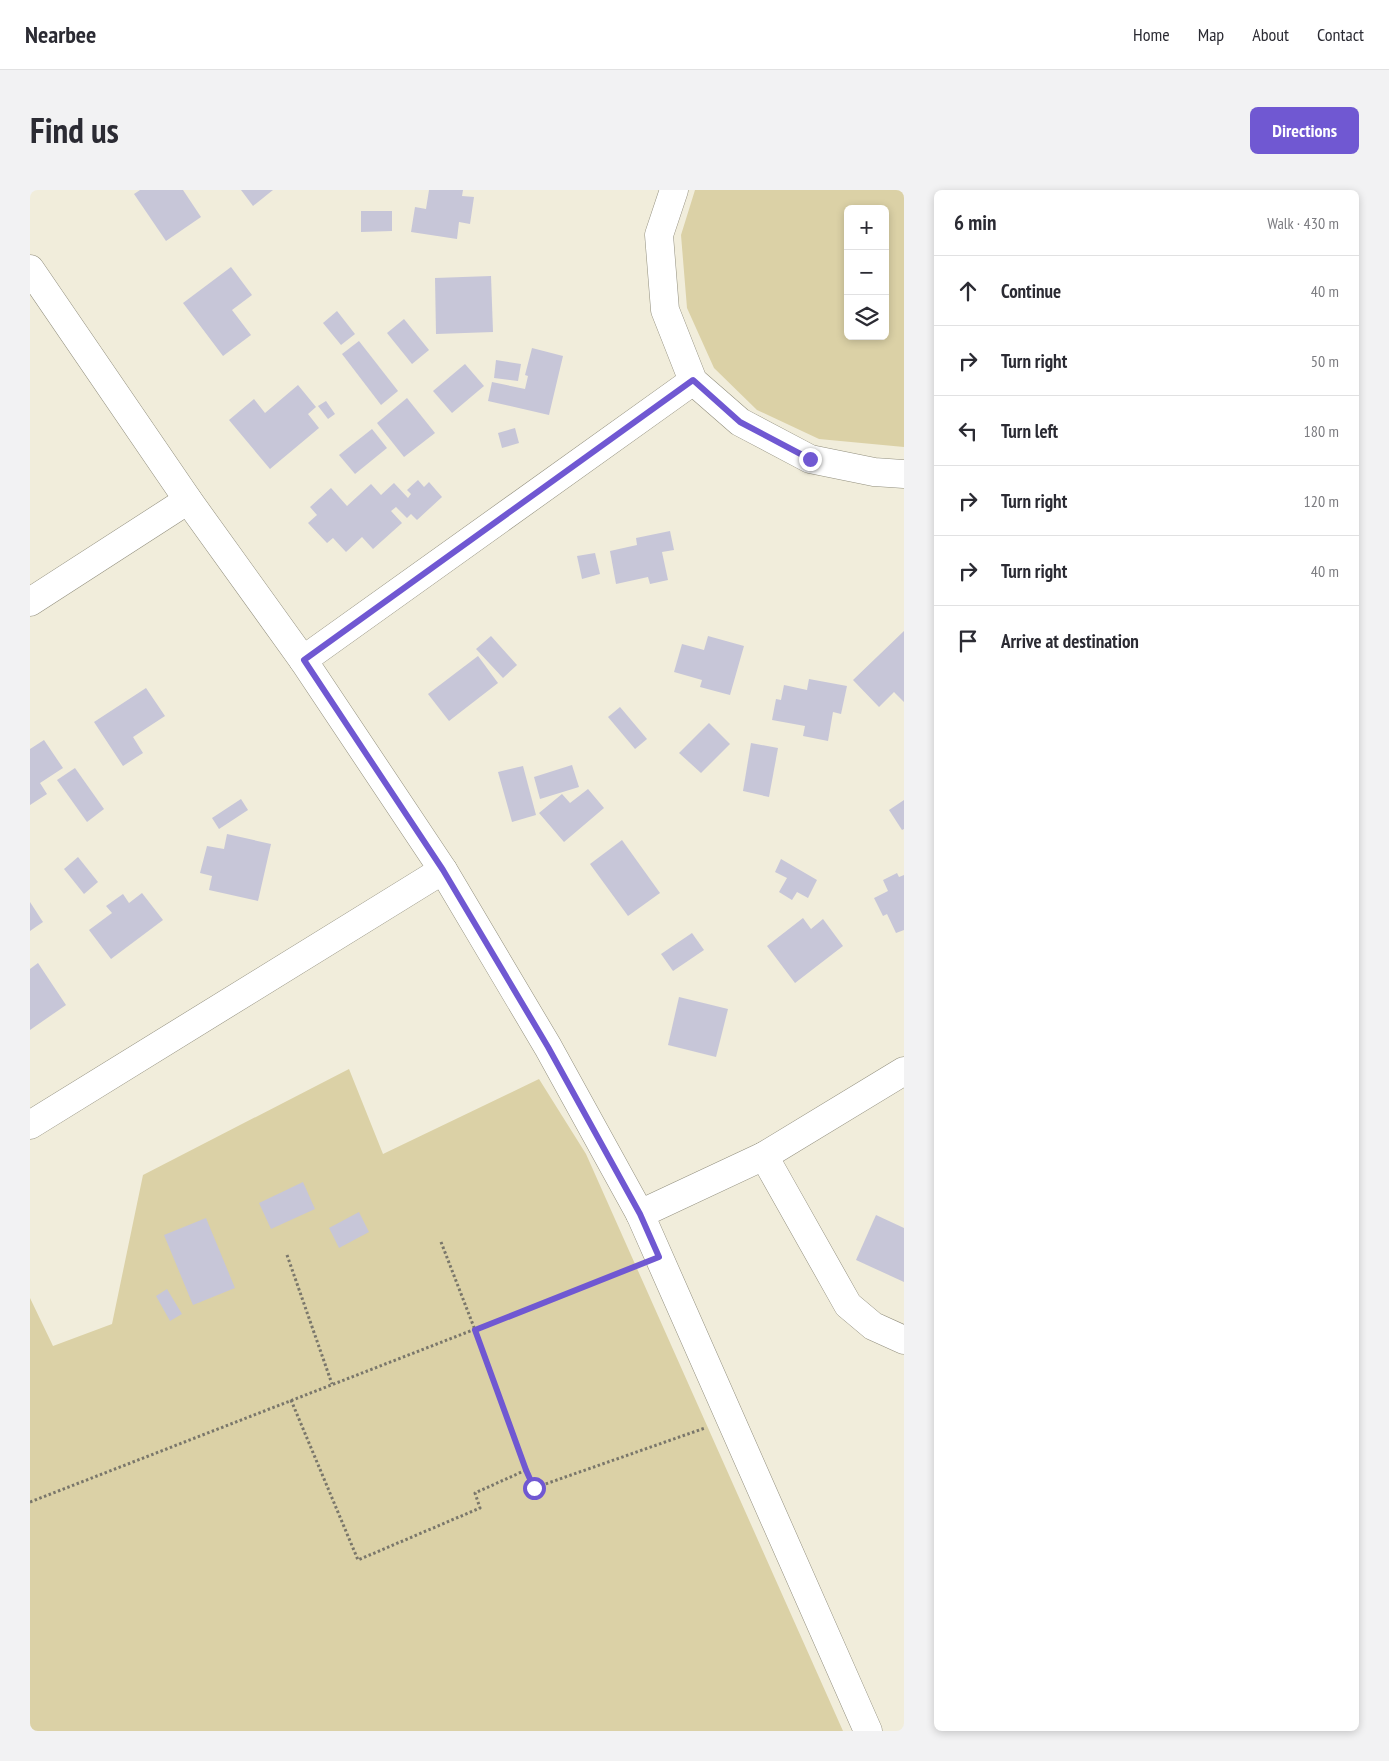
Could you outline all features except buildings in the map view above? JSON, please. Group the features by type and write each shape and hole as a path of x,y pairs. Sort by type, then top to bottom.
{"street":[{"path":"674,190 659,235 665,310 693,380 740,422 810,459 874,472 904,474"},
{"path":"30,270 188,500 304,660 443,870 548,1047 640,1214 868,1731"},
{"path":"304,660 693,380"},
{"path":"30,602 188,500"},
{"path":"30,1125 443,870"},
{"path":"640,1214 764,1156 904,1072"},
{"path":"764,1156 848,1304 874,1326 904,1340"}],"path":[{"path":"440,1242 534,1488 731,1419"},
{"path":"287,1255 332,1384"},
{"path":"30,1502 659,1257"},
{"path":"291,1400 358,1560 480,1508 475,1493 526,1470"}],"shaded area":[{"path":"695,190 904,190 904,447 819,439 757,410 714,368 687,308 681,235"},
{"path":"349,1069 383,1154 539,1079 586,1154 843,1731 30,1731 30,1298 53,1346 112,1324 143,1175"}],"route":[{"path":"534,1488 475,1330 659,1257 640,1214 548,1047 443,870 304,660 693,380 740,422 810,459"}]}
